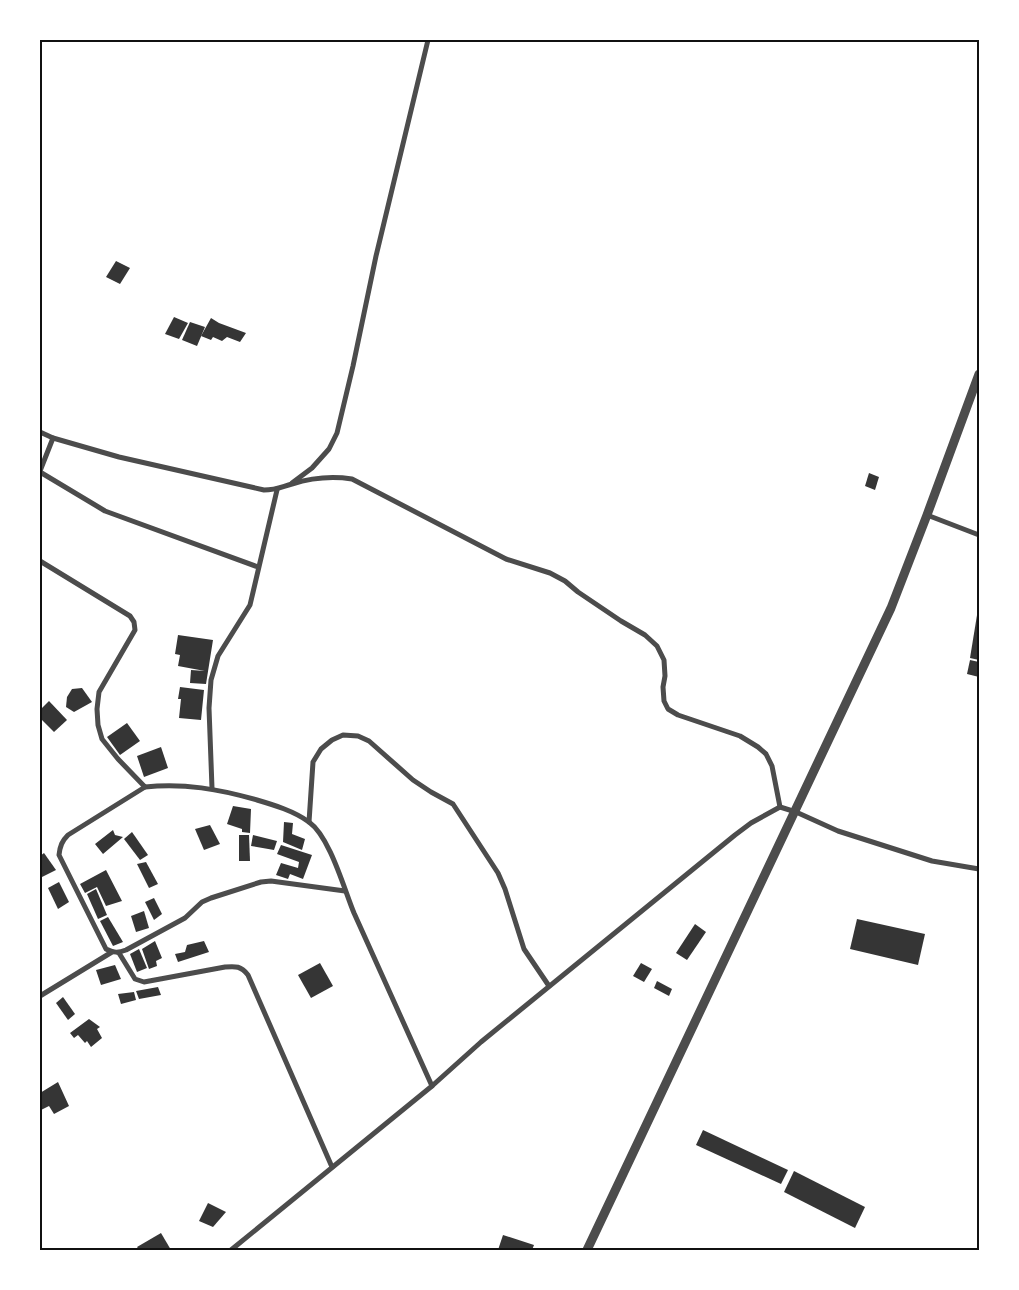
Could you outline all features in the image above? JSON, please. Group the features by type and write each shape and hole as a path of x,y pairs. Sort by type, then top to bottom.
{"street":[{"path":"291,484 318,461 329,448 337,433 378,247 428,40"},
{"path":"589,1249 796,812 890,608 927,515 979,374"},
{"path":"40,432 53,438 119,457 264,490 277,490 291,484 336,477 352,479 506,559 550,573 645,635 657,646 664,660 664,702 668,709 678,715 740,736 766,754 772,766 780,807"},
{"path":"53,438 40,471 104,511 258,567"},
{"path":"212,788 211,680 218,656 250,605 277,490"},
{"path":"927,515 979,535"},
{"path":"40,561 130,616 134,622 135,630 100,692 97,709 98,725 102,739 118,760 145,787"},
{"path":"309,822 313,762 321,748 332,740 344,735 358,736 369,742 413,780 453,804 498,873 506,889 524,949 549,986"},
{"path":"344,891 271,881 261,882 202,902 186,918 118,953 106,949 59,855 62,840 68,835 145,787 164,785 212,788 278,807 309,822 320,833 327,845 344,891 432,1086"},
{"path":"231,1250 735,834 780,807 838,831 932,861 979,869"},
{"path":"40,996 112,952"},
{"path":"118,953 135,979 144,982 225,967 236,966 243,969 248,975 332,1167"}],"building":[{"path":"116,261 130,268 120,284 106,277"},
{"path":"174,317 188,323 179,339 165,334"},
{"path":"211,318 246,333 240,342 227,337 222,341 213,337 211,340 201,336"},
{"path":"190,322 205,327 197,346 182,340"},
{"path":"869,473 879,477 875,490 865,486"},
{"path":"979,609 979,660 970,658"},
{"path":"178,635 213,640 206,684 190,683 191,670 205,671 178,666 180,655 175,654"},
{"path":"970,660 979,662 979,677 967,674"},
{"path":"180,687 204,690 201,720 179,718 181,699 178,699"},
{"path":"82,688 92,702 74,712 66,707 67,697 72,689"},
{"path":"49,701 67,720 54,732 40,718 40,710"},
{"path":"127,723 140,741 120,755 107,737"},
{"path":"161,747 168,768 144,777 137,756"},
{"path":"233,806 251,809 250,833 242,832 242,829 227,824"},
{"path":"284,822 293,823 292,834 305,839 302,850 283,842"},
{"path":"210,825 220,844 204,850 195,829"},
{"path":"113,830 115,835 123,837 103,854 95,844"},
{"path":"132,832 148,855 140,860 124,839"},
{"path":"239,835 249,835 250,861 239,861"},
{"path":"253,835 277,841 274,850 251,846"},
{"path":"281,845 312,855 303,879 290,874 288,879 276,875 281,863 298,868 299,862 277,854"},
{"path":"44,853 56,870 40,878 40,856"},
{"path":"146,862 158,884 149,888 137,864"},
{"path":"106,870 122,901 106,906 97,887 85,893 80,884"},
{"path":"59,882 69,902 58,909 48,888"},
{"path":"96,889 107,915 98,919 87,894"},
{"path":"154,898 162,914 154,920 145,902"},
{"path":"144,911 149,928 136,932 131,916"},
{"path":"108,917 123,942 113,946 100,921"},
{"path":"857,919 925,934 918,965 850,949"},
{"path":"695,924 706,932 687,960 676,953"},
{"path":"155,941 162,958 156,961 157,966 149,969 142,949"},
{"path":"204,941 209,952 178,962 175,954 185,952 187,945"},
{"path":"139,949 147,968 137,972 130,954"},
{"path":"320,963 333,986 311,998 298,975"},
{"path":"641,963 652,969 644,982 633,976"},
{"path":"115,965 121,979 101,985 96,970"},
{"path":"657,981 672,989 669,996 654,988"},
{"path":"158,987 161,995 139,999 136,991"},
{"path":"134,992 136,1000 121,1004 118,994"},
{"path":"63,997 75,1014 68,1020 56,1003"},
{"path":"89,1019 100,1027 97,1029 102,1038 91,1047 87,1041 85,1043 78,1035 74,1038 70,1033"},
{"path":"58,1082 69,1106 54,1114 49,1106 41,1110 40,1093"},
{"path":"703,1130 788,1170 781,1184 696,1145"},
{"path":"794,1171 865,1207 855,1228 784,1192"},
{"path":"208,1203 226,1212 213,1227 199,1221"},
{"path":"161,1233 171,1250 139,1250 137,1247"},
{"path":"503,1235 534,1245 532,1250 498,1250"}]}
